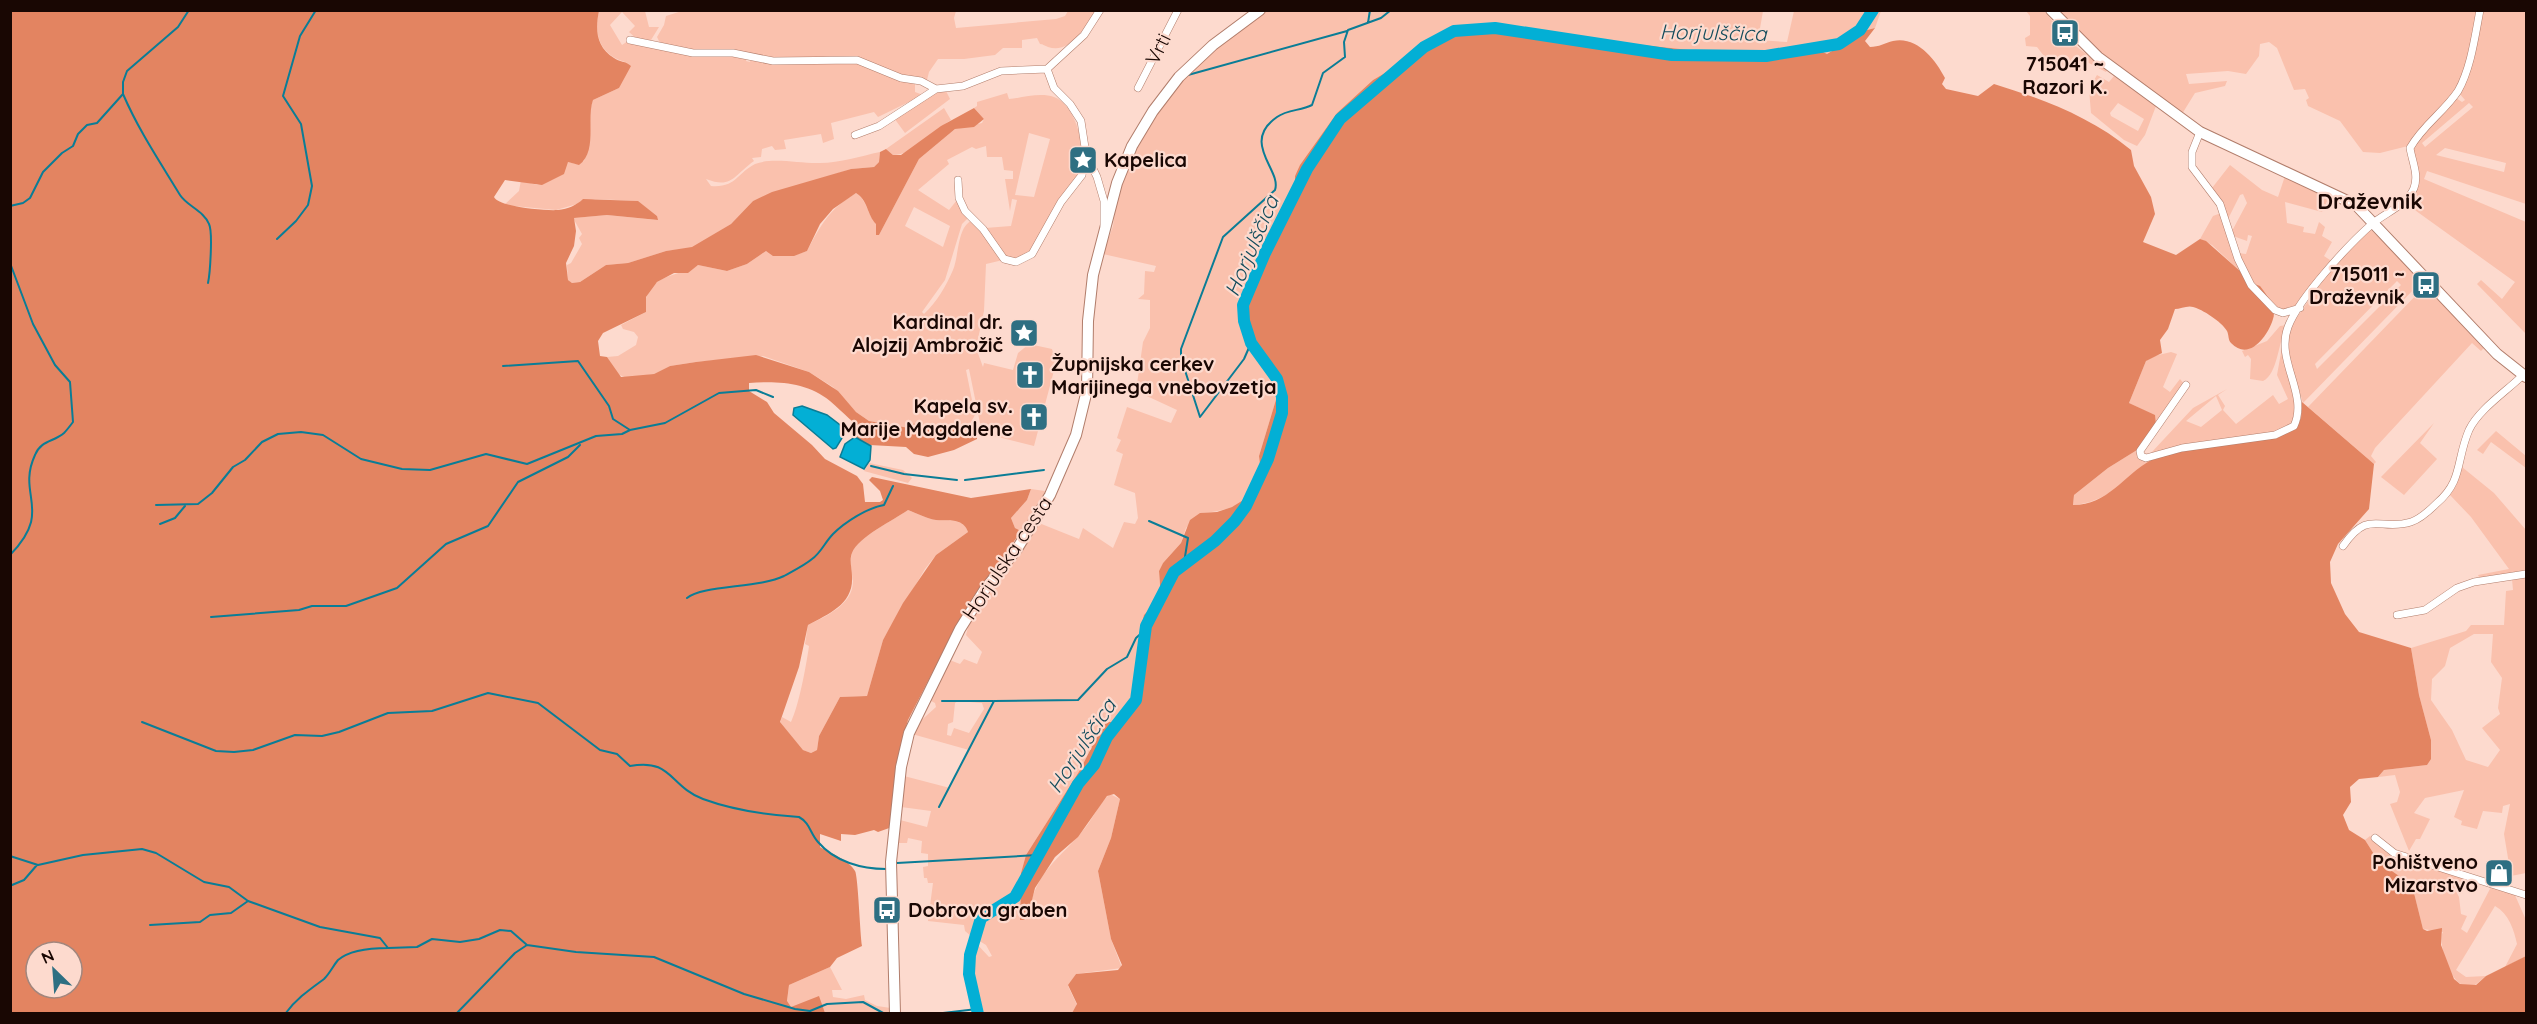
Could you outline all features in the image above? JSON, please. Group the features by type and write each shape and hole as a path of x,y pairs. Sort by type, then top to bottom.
{"street":[{"path":"855,135 879,126 936,89 963,86 1001,71 1047,69 1084,35 1100,10"},
{"name":"Vrti","path":"1138,88 1178,10"},
{"name":"Horjulska cesta","path":"895,1014 891,862 904,749 914,719 943,659 985,589 1017,549 1041,512 1076,435 1087,390 1090,297 1123,166 1153,111 1197,59 1260,10"},
{"path":"2051,10 2098,57 2200,132 2344,198 2374,222 2498,354 2525,376 2470,428 2458,463 2459,476 2446,495 2413,521 2371,522 2360,527 2343,546"},
{"path":"2186,385 2140,451 2141,456 2146,458 2182,448 2275,435 2294,426 2300,407 2290,374 2285,340 2288,327 2327,271 2374,222 2400,204 2414,188 2416,170 2410,148 2422,129 2457,91 2467,66 2480,10"},
{"path":"630,40 693,53 733,53 773,61 845,58 865,62 902,78 921,81 936,89"},
{"path":"1047,69 1054,88 1070,104 1081,121 1086,154 1101,191 1102,221 1106,229"},
{"path":"2200,132 2192,152 2192,167 2220,204 2238,259 2251,285 2275,310 2283,313 2300,308"},
{"path":"958,180 959,198 965,211 983,229 1004,259 1016,262 1032,254 1061,202 1082,175 1086,154"},
{"path":"2397,615 2425,610 2457,588 2474,582 2526,574"},
{"path":"2375,838 2394,853 2526,895"}],"shaded area":[{"path":"1266,10 1763,11 1758,40 1787,42 1794,11 1881,11 1875,28 1867,30 1827,54 1817,49 1819,43 1815,42 1804,50 1727,54 1633,44 1516,26 1464,26 1436,35 1419,53 1373,80 1337,113 1295,176 1295,187 1258,261 1241,311 1249,343 1265,366 1278,393 1259,456 1261,474 1258,491 1246,501 1231,507 1201,513 1186,528 1181,543 1163,563 1159,571 1161,598 1149,608 1141,629 1140,674 1131,704 1118,722 1111,722 1102,727 1080,770 1026,855 1021,873 1022,881 1013,895 981,915 971,936 965,931 964,925 928,921 933,883 928,883 927,878 924,878 923,867 928,866 928,854 921,853 922,841 908,838 907,843 897,843 900,820 927,827 931,811 901,807 904,776 950,788 969,750 912,734 915,726 936,707 935,703 927,699 947,659 960,664 964,659 977,664 982,652 966,635 970,620 990,587 1039,523 1079,539 1083,528 1113,548 1124,522 1135,524 1138,518 1135,493 1114,485 1123,454 1116,451 1121,440 1117,438 1127,407 1171,423 1177,410 1136,391 1143,342 1150,328 1150,300 1138,299 1144,294 1145,271 1154,272 1156,266 1103,254 1113,226 1117,197 1133,153 1160,107 1196,64","holes":["958,701 982,703 984,709 969,733 954,728 951,736 947,735 948,724 953,722 955,703"]},
{"path":"11,11 599,11 597,31 600,43 608,54 631,66 619,88 593,100 590,143 585,159 579,165 568,162 564,174 542,185 505,180 494,197 513,206 552,210 569,208 583,199 638,201 657,216 658,220 607,215 574,218 576,231 574,246 566,263 568,280 572,283 580,282 606,265 628,263 666,251 692,247 731,224 753,201 772,192 851,169 874,167 879,162 880,152 886,149 893,155 901,155 941,126 974,108 984,119 974,127 955,129 919,159 879,235 876,235 876,224 856,193 833,209 820,224 807,251 794,256 773,256 766,251 747,264 727,271 698,265 688,273 674,273 657,282 646,297 646,312 603,333 598,341 600,356 607,357 621,377 654,374 670,366 756,355 809,372 838,391 856,412 869,421 909,428 912,424 921,423 930,430 943,424 977,436 977,439 954,450 928,457 914,454 906,447 870,445 851,435 854,431 869,438 871,434 854,423 830,401 812,390 791,384 749,383 749,391 767,402 774,413 825,459 857,476 863,484 865,502 883,500 880,491 869,480 872,477 971,498 1031,489 1027,500 1011,518 1015,528 1021,531 958,623 908,720 902,743 892,827 878,832 874,830 855,835 841,834 841,841 820,834 820,847 844,860 855,871 862,946 837,958 830,967 789,985 787,1001 791,1007 819,996 825,1013 11,1013","holes":["908,510 933,519 959,522 966,527 968,532 936,555 903,603 883,640 867,696 840,697 819,736 817,750 811,753 803,750 780,722 799,667 808,625 839,607 849,594 852,586 852,553 861,541"]},
{"path":"599,11 645,11 649,27 659,27 651,40 637,39 629,32 635,26 622,12 610,25 622,45 628,41 747,56 746,61 750,62 752,57 851,61 915,83 915,92 923,95 878,117 874,112 831,123 834,139 823,143 821,134 784,140 786,149 775,150 772,146 762,149 761,157 752,158 754,161 727,182 706,179 711,186 726,185 755,164 762,162 828,163 880,152 879,162 874,167 851,169 753,201 731,224 692,248 666,251 628,263 606,265 580,282 572,283 568,280 567,265 571,263 582,244 579,238 582,234 573,218 607,215 657,220 657,216 637,201 595,199 556,210 504,205 519,191 521,180 537,185 544,183 568,162 576,164 584,161 590,134 590,109 593,100 619,88 625,62 616,59 604,49 600,42 597,28"},
{"path":"682,11 956,11 954,18 956,28 1056,19 1065,16 1068,11 1095,11 1076,38 1063,47 1048,47 1040,44 1037,38 1022,40 1022,48 1003,48 995,55 964,59 938,59 929,72 927,80 905,77 856,57 831,56 791,61 698,52 660,43 657,37 666,16"},
{"path":"2026,11 2044,11 2068,40 2107,70 2106,72 2087,62 2079,72 2047,60 2037,47 2026,46 2025,38 2030,35 2030,16"},
{"path":"2056,11 2479,11 2463,75 2454,93 2408,146 2380,153 2363,152 2340,121 2308,106 2306,100 2309,98 2305,89 2294,90 2277,48 2269,42 2260,44 2259,56 2246,74 2228,71 2186,74 2189,84 2227,81 2225,86 2195,93 2182,114 2097,52"},
{"path":"2482,11 2526,11 2526,204 2427,171 2424,179 2526,222 2526,334 2477,284 2481,280 2502,299 2515,282 2405,203 2415,191 2413,148 2415,142 2456,98 2462,102 2465,100 2459,93","holes":["2469,103 2473,107 2425,147 2422,143","2445,148 2506,163 2504,172 2436,155"]},
{"path":"1464,26 1516,26 1633,44 1727,54 1804,50 1815,42 1819,43 1817,49 1827,54 1867,30 1875,28 1865,41 1870,47 1893,41 1910,42 1924,50 1941,71 1945,78 1942,84 1946,89 1978,96 1994,84 2066,110 2100,128 2131,150 2134,166 2151,197 2155,214 2143,242 2176,255 2200,239 2206,241 2240,271 2246,281 2260,286 2271,302 2274,315 2262,339 2251,348 2244,350 2231,343 2224,327 2206,313 2191,307 2175,309 2168,329 2160,340 2162,353 2146,361 2129,403 2155,415 2156,425 2137,450 2108,468 2074,495 2073,505 2085,504 2106,495 2151,460 2165,454 2201,444 2296,428 2301,418 2302,402 2374,464 2369,509 2338,544 2330,562 2331,583 2345,614 2359,632 2411,648 2419,695 2431,740 2431,759 2427,765 2384,770 2378,777 2359,779 2350,787 2351,802 2343,815 2349,830 2365,840 2379,862 2412,885 2423,929 2427,931 2442,928 2441,945 2454,979 2460,984 2476,985 2486,976 2526,956 2526,1013 1072,1013 1077,1004 1068,985 1076,974 1118,970 1122,965 1111,939 1098,871 1111,838 1120,799 1114,794 1107,796 1078,837 1055,857 1035,888 1028,916 1024,920 1020,920 1021,873 1026,855 1080,770 1102,727 1107,722 1118,722 1128,710 1134,697 1138,684 1144,615 1161,598 1159,571 1163,563 1181,543 1190,520 1200,513 1217,512 1232,507 1258,491 1261,474 1259,456 1278,393 1244,327 1242,313 1252,277 1295,187 1295,176 1300,165 1337,113 1373,80 1419,53 1436,35"},
{"path":"2097,75 2109,82 2114,76 2156,106 2145,135 2137,146 2124,140 2091,113 2089,89","holes":["2118,103 2144,119 2138,131 2111,116 2110,113"]},
{"path":"946,91 950,99 905,133 894,118 933,93"},
{"path":"1007,93 1009,99 1037,95 1054,97 1062,102 1074,118 1081,139 1083,160 1079,177 1024,258 1007,259 985,228 1011,226 1017,200 1012,199 1010,211 1005,179 1013,179 1013,171 1004,170 1002,157 987,157 986,146 976,149 972,147 947,160 949,164 918,190 949,210 957,200 968,218 962,224 945,280 922,312 924,314 941,294 953,270 963,230 971,221 983,231 1003,260 986,264 984,311 976,348 983,367 984,363 1013,370 1018,353 1029,344 1052,349 1056,363 1034,446 982,433 969,369 966,370 975,415 970,424 973,428 979,426 980,433 977,436 940,424 930,430 924,425 909,428 869,421 856,412 833,387 809,372 763,356 670,366 654,374 627,378 617,374 607,357 618,356 636,345 638,337 634,332 623,329 621,325 646,312 645,300 650,290 661,279 698,265 727,271 747,264 766,251 786,256 807,251 827,218 839,205 856,193 863,200 877,224 876,235 879,235 919,159 955,129 982,123 984,119 974,108 977,102","holes":["1029,133 1050,139 1034,197 1015,195","914,207 950,226 943,247 905,226"]},
{"path":"944,108 951,120 916,147 893,155 886,149"},
{"path":"2230,165 2262,190 2278,197 2285,176 2329,197 2322,212 2285,202 2287,223 2304,227 2303,232 2315,234 2319,222 2325,227 2322,236 2332,242 2324,256 2333,262 2296,307 2283,310 2272,307 2267,295 2250,281 2238,253 2246,254 2252,236 2248,235 2247,241 2233,236 2232,231 2247,203 2243,194 2240,195 2228,219 2212,188"},
{"path":"2221,213 2240,271 2212,245 2200,239 2213,216"},
{"path":"2370,229 2413,270 2417,280 2438,295 2485,347 2481,351 2472,343 2375,448 2371,456 2376,462 2374,464 2308,407 2422,289 2418,285 2303,403 2288,354 2290,327 2331,269","holes":["2397,281 2401,285 2317,369 2315,364"]},
{"path":"2287,325 2272,372 2263,381 2250,379 2251,359 2248,355 2245,357 2242,351 2267,341 2280,326"},
{"path":"2283,342 2297,409 2292,425 2277,432 2191,443 2150,454 2193,408 2227,389 2218,395 2225,406 2223,410 2236,424 2273,395 2279,404 2288,399 2277,375","holes":["2216,396 2222,410 2201,427 2186,421"]},
{"path":"2171,352 2177,354 2163,387 2170,392 2180,379 2184,384 2156,425 2147,412 2129,403 2146,361 2150,357"},
{"path":"2434,423 2420,443 2437,459 2404,495 2381,477"},
{"path":"2496,431 2526,456 2526,468 2491,442 2483,454 2477,450"},
{"path":"2137,450 2142,461 2149,461 2114,490 2095,500 2073,505 2074,495 2108,468"},
{"path":"869,463 903,470 912,478 908,483 864,471"},
{"path":"2462,467 2494,493 2526,530 2526,571 2481,581 2478,575 2509,569 2471,517 2450,495 2456,486"},
{"path":"1031,489 1045,491 1027,527 1021,531 1015,528 1011,518 1027,500"},
{"path":"908,510 933,519 959,522 966,527 968,532 936,555 925,569 883,640 867,696 840,697 819,736 817,750 811,753 803,750 780,723 782,717 791,722 797,706 809,646 805,644 808,625 837,609 848,597 853,581 851,556 861,541"},
{"path":"2526,575 2526,873 2511,876 2504,834 2510,804 2503,806 2502,813 2483,811 2477,829 2461,825 2462,821 2454,817 2464,790 2425,798 2414,813 2430,819 2420,839 2416,839 2409,851 2390,804 2397,802 2400,792 2395,775 2378,777 2384,770 2427,765 2431,740 2419,695 2411,648 2466,631 2471,625 2504,625 2506,591 2513,590 2512,579","holes":["2474,634 2493,634 2491,662 2502,678 2498,708 2500,714 2482,728 2500,750 2488,767 2466,760 2452,730 2431,700 2432,679 2445,666 2450,648"]},
{"path":"1110,794 1120,799 1111,838 1098,871 1111,939 1122,968 1076,974 1068,986 1077,1005 1072,1013 984,1013 971,975 976,943 989,957 992,956 986,945 976,939 980,929 994,913 1020,899 1020,919 1028,916 1031,901 1042,877 1085,828"},
{"path":"2370,836 2391,854 2467,879 2455,889 2459,897 2461,914 2467,916 2461,929 2467,933 2492,885 2514,893 2526,920 2526,956 2505,967 2517,944 2507,918 2495,906 2456,970 2466,977 2486,976 2475,985 2464,985 2457,981 2443,951 2443,932 2423,929 2412,885 2379,862 2365,840"},
{"path":"830,967 842,990 832,990 833,997 846,999 864,995 865,1000 877,1006 891,1008 891,1013 825,1013 821,1005 791,1007 787,1002 789,985"}],"water":[{"path":"802,406 827,415 844,428 845,433 836,448 833,449 793,415 794,408"},
{"path":"855,437 871,446 870,460 864,469 840,457 845,444"}],"waterway":[{"path":"10,206 23,203 30,198 43,172 62,153 73,146 78,134 87,125 97,123 123,94 123,82 127,71 178,27 189,10"},
{"path":"277,239 296,221 308,205 312,186 301,124 283,96 300,36 316,10"},
{"path":"1368,23 1370,10"},
{"path":"1251,343 1244,359 1200,417 1181,358 1181,349 1223,237 1275,190 1276,182 1265,156 1262,137 1267,127 1281,114 1312,105 1323,73 1345,57 1344,42 1348,30 1381,18 1391,10"},
{"name":"Horjulščica","path":"978,1014 969,974 970,955 981,918 1015,897 1078,784 1094,765 1107,737 1136,700 1146,626 1174,572 1215,541 1235,521 1246,506 1268,459 1282,413 1282,397 1277,379 1251,343 1244,321 1243,305 1265,253 1307,169 1340,119 1424,47 1454,31 1495,28 1672,55 1766,56 1839,44 1860,30 1873,10"},
{"path":"1188,75 1347,31"},
{"path":"123,94 143,134 180,195 207,219 211,244 208,283"},
{"path":"10,263 33,324 55,365 70,382 73,422 64,433 41,446 35,455 30,469 29,482 32,503 30,526 10,555"},
{"path":"503,366 578,361 609,406 613,419 630,430"},
{"path":"156,505 198,504 212,493 233,467 245,460 262,442 278,434 301,432 323,435 361,459 402,469 430,470 486,454 527,464 596,436 622,434 630,430 665,423 719,393 756,390 773,397"},
{"path":"211,617 299,610 312,606 346,606 397,588 446,544 488,526 518,482 568,457 580,445"},
{"path":"871,466 904,474 957,480"},
{"path":"965,480 1044,470"},
{"path":"687,598 705,591 761,583 784,576 815,557 833,534 850,520 884,505 893,486"},
{"path":"160,524 175,518 185,506"},
{"path":"1149,521 1188,538 1184,563"},
{"path":"939,807 994,701 1078,700 1107,669 1127,657 1136,638 1146,629"},
{"path":"142,722 216,751 234,752 253,750 295,735 322,736 339,732 388,713 432,711 488,693 538,703 600,750 617,754 630,766 644,765 663,769 692,794 703,799 750,811 799,817 818,842 832,855 858,866 886,869"},
{"path":"942,701 993,701"},
{"path":"10,856 38,865 83,855 142,849 156,853 204,882 229,887 248,901 320,927 380,938 388,948 417,947 432,939 460,942 479,939 500,930 511,931 527,945 576,952 654,957 744,994 795,1009 810,1011 827,1004 863,1002 885,1014"},
{"path":"897,863 1038,855"},
{"path":"12,885 24,880 37,865"},
{"path":"150,925 200,922 210,915 231,913 248,901"},
{"path":"456,1014 515,953 527,945"},
{"path":"285,1014 298,999 324,979 343,956 362,950 388,948"},
{"path":"943,1013 977,1009"}],"place":[{"name":"715041 ~ Razori K.","path":"2065,33"},
{"name":"Kapelica","path":"1083,160"},
{"name":"715011 ~ Draževnik","path":"2426,285"},
{"name":"Kardinal dr. Alojzij Ambrožič","path":"1024,333"},
{"name":"Župnijska cerkev Marijinega vnebovzetja","path":"1030,375"},
{"name":"Kapela sv. Marije Magdalene","path":"1034,417"},
{"name":"Pohištveno Mizarstvo","path":"2499,873"},
{"name":"Dobrova graben","path":"887,910"}],"district":[{"name":"Draževnik","path":"2370,201"}]}
